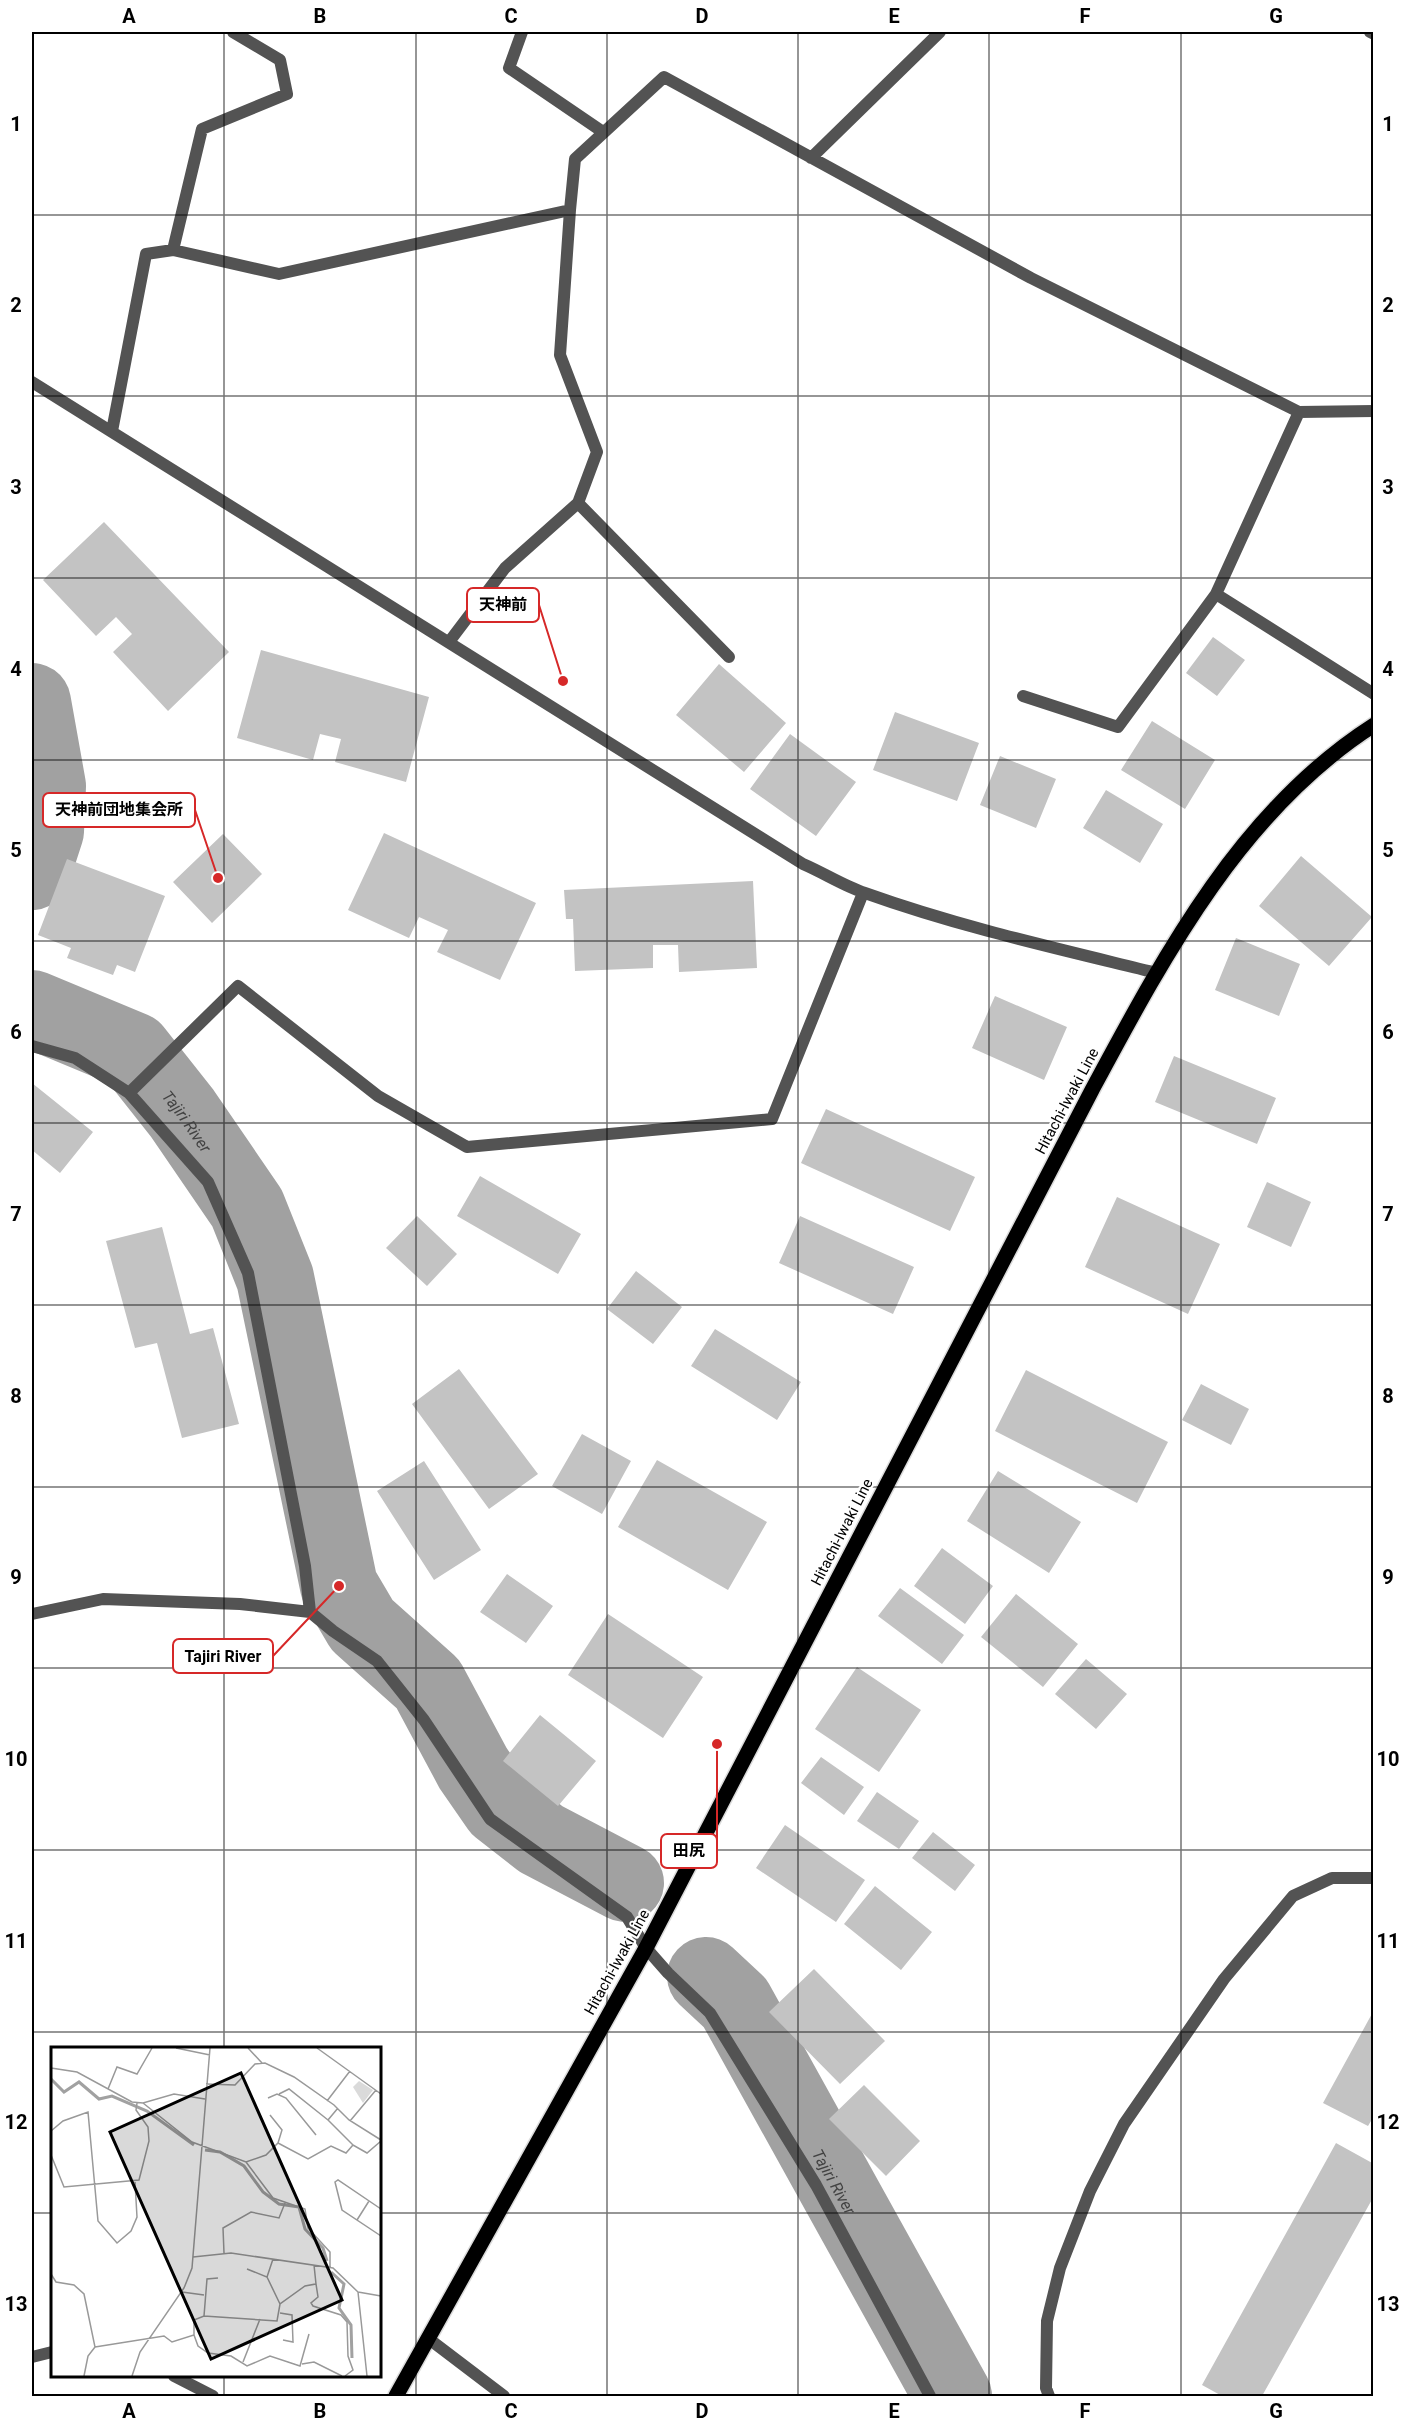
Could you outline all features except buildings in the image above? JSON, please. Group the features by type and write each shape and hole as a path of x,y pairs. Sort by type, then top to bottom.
{"main road":[{"name":"Hitachi-Iwaki Line","path":"396,2397 646,1948 1092,1090 1157,973 1213,884 1241,848 1315,769 1374,725"}],"street":[{"path":"172,249 202,129 287,94 280,60 233,32"},
{"path":"522,32 509,68 603,132"},
{"path":"811,158 940,32"},
{"path":"449,642 505,568 578,503 597,452 560,355 575,159 664,77 1031,278 1299,412 1374,411"},
{"path":"112,431 146,254 172,249 279,274 570,210"},
{"path":"32,382 803,864 863,892 1008,936 1157,973"},
{"path":"1023,696 1118,727 1216,594 1299,412"},
{"path":"578,503 729,657"},
{"path":"1216,594 1374,694"},
{"path":"129,1093 238,986 378,1096 467,1148 772,1119 863,892"},
{"path":"32,1046 75,1058 129,1093 208,1182 248,1273 305,1566 310,1612"},
{"path":"32,1614 103,1599 240,1604 310,1612 377,1661 424,1720 490,1819 627,1917 646,1948 668,1973 710,2013 816,2186 930,2397"},
{"path":"1049,2397 1046,2388 1047,2321 1060,2268 1090,2191 1124,2124 1224,1978 1293,1896 1332,1878 1374,1878"},
{"path":"429,2339 504,2397"},
{"path":"32,2356 51,2352"},
{"path":"176,2377 213,2397"}],"waterway":[{"name":"Tajiri River","path":"32,702 47,786 45,831 32,871"},
{"name":"Tajiri River","path":"32,1009 133,1051 182,1113 247,1208 275,1278 339,1586 362,1625 428,1684 473,1768 500,1807 541,1839 625,1883"},
{"name":"Tajiri River","path":"706,1976 735,2003 953,2396"}],"place":[{"name":"天神前","path":"563,681"},
{"name":"天神前団地集会所","path":"218,878"},
{"name":"Tajiri River","path":"339,1586"},
{"name":"田尻","path":"717,1744"}]}
